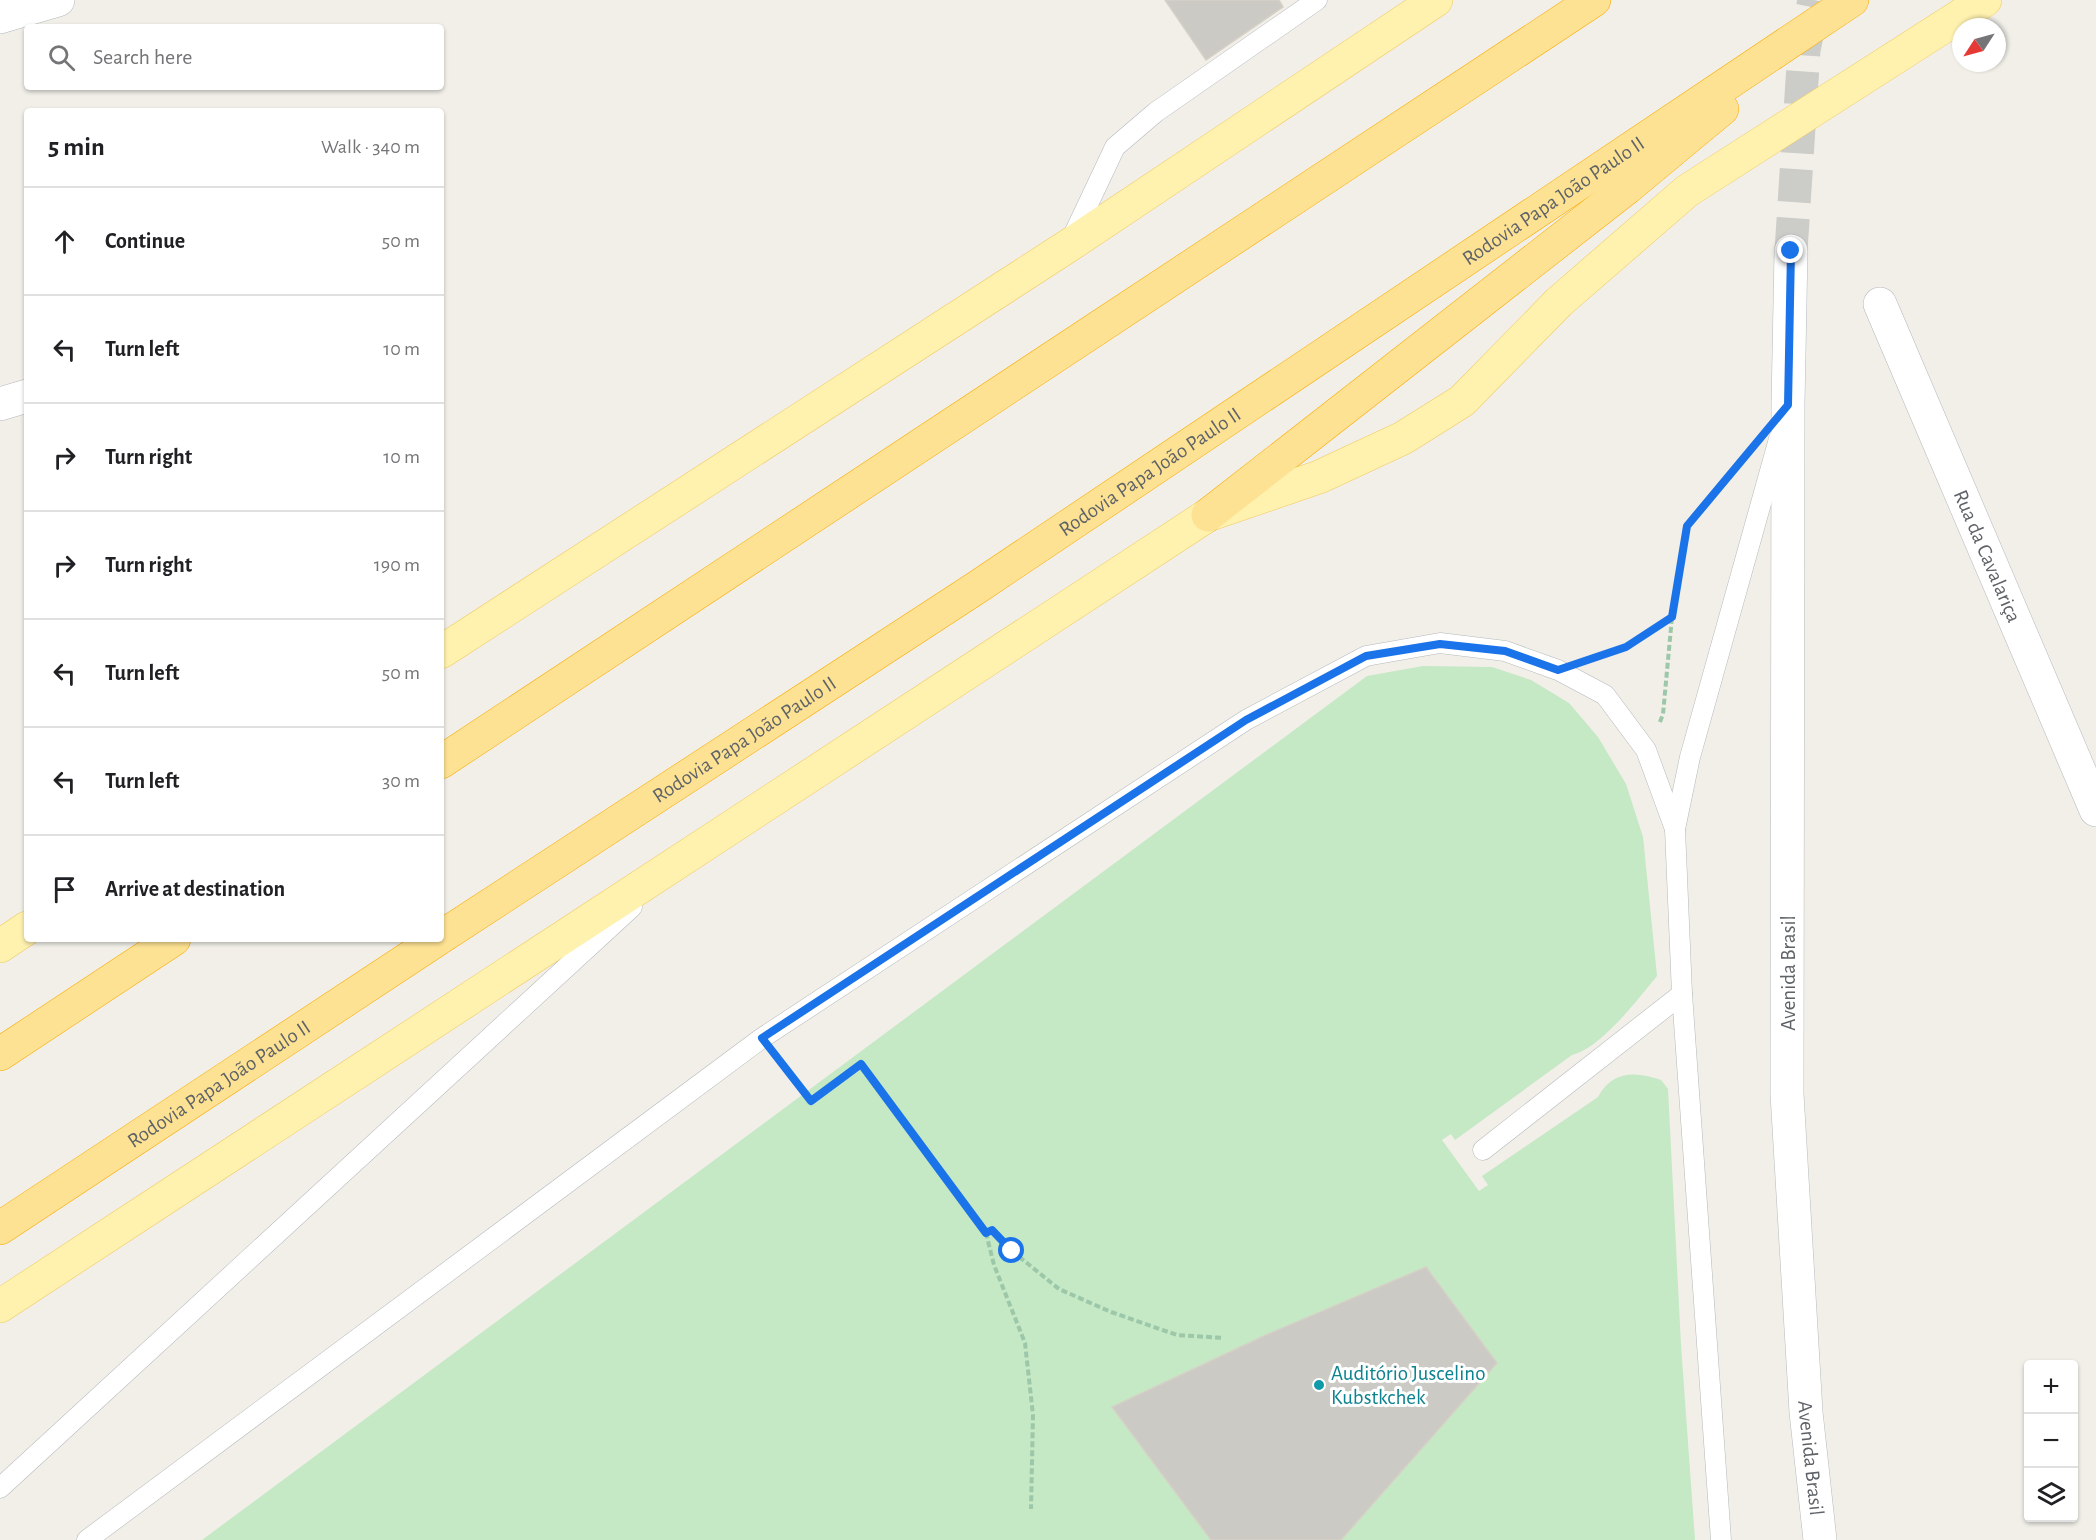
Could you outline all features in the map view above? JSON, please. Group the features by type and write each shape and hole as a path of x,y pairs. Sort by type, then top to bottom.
{"highway":[{"path":"444,760 1594,0"},
{"path":"1208,515 1628,188 1853,0"},
{"name":"Rodovia Papa João Paulo II","path":"444,935 976,588 1853,0"},
{"path":"0,1054 169,942"},
{"name":"Rodovia Papa João Paulo II","path":"0,1228 434,942"}],"main road":[{"path":"444,650 1068,246 1436,0"},
{"path":"0,1306 1208,515 1319,477 1404,438 1462,401 1559,302 1687,191 1984,0"},
{"path":"0,946 24,930"}],"street":[{"path":"0,17 58,0"},
{"name":"Avenida Brasil","path":"1791,251 1788,405 1787,1094 1806,1412 1820,1540"},
{"name":"Rua da Cavalariça","path":"1880,304 2096,810"},
{"path":"0,404 24,397"}],"lane":[{"path":"1068,246 1115,147 1156,112 1317,0"},
{"path":"1720,1540 1682,994 1675,829 1690,757 1788,405"},
{"path":"87,1540 762,1038 1246,720 1366,656 1440,644 1505,651 1558,670 1605,695 1646,750 1675,829"},
{"path":"0,1488 687,856"},
{"path":"1483,1150 1682,994"}],"path":[{"path":"1646,750 1663,714 1672,617 1687,526 1745,457"},
{"path":"1558,670 1626,647 1672,617"},
{"path":"762,1038 811,1101 861,1064 986,1233 994,1264 1025,1343 1033,1415 1031,1509"},
{"path":"986,1233 992,1230 1012,1251 1059,1289 1111,1312 1177,1335 1224,1338"}],"green space":[{"path":"1423,666 1492,667 1531,680 1569,703 1598,737 1626,784 1643,837 1657,976 1607,1033 1595,1043 1572,1055 1455,1140 1451,1134 1442,1140 1479,1191 1488,1185 1482,1176 1598,1097 1610,1082 1617,1078 1625,1075 1642,1075 1661,1080 1668,1089 1681,1345 1695,1540 202,1540 1367,676"}],"building":[{"path":"1165,0 1279,0 1283,7 1206,60"},
{"name":"Auditório Juscelino Kubstkchek","path":"1426,1267 1497,1363 1341,1540 1211,1540 1112,1407 1266,1335"}],"tunnel":[{"path":"1791,251 1804,50 1814,0"}],"place":[{"name":"Auditório Juscelino Kubstkchek","path":"1319,1385"}],"route":[{"path":"1012,1251 992,1230 986,1233 861,1064 811,1101 762,1038 1246,720 1366,656 1440,644 1505,651 1558,670 1626,647 1672,617 1687,526 1788,405 1791,251"}]}
